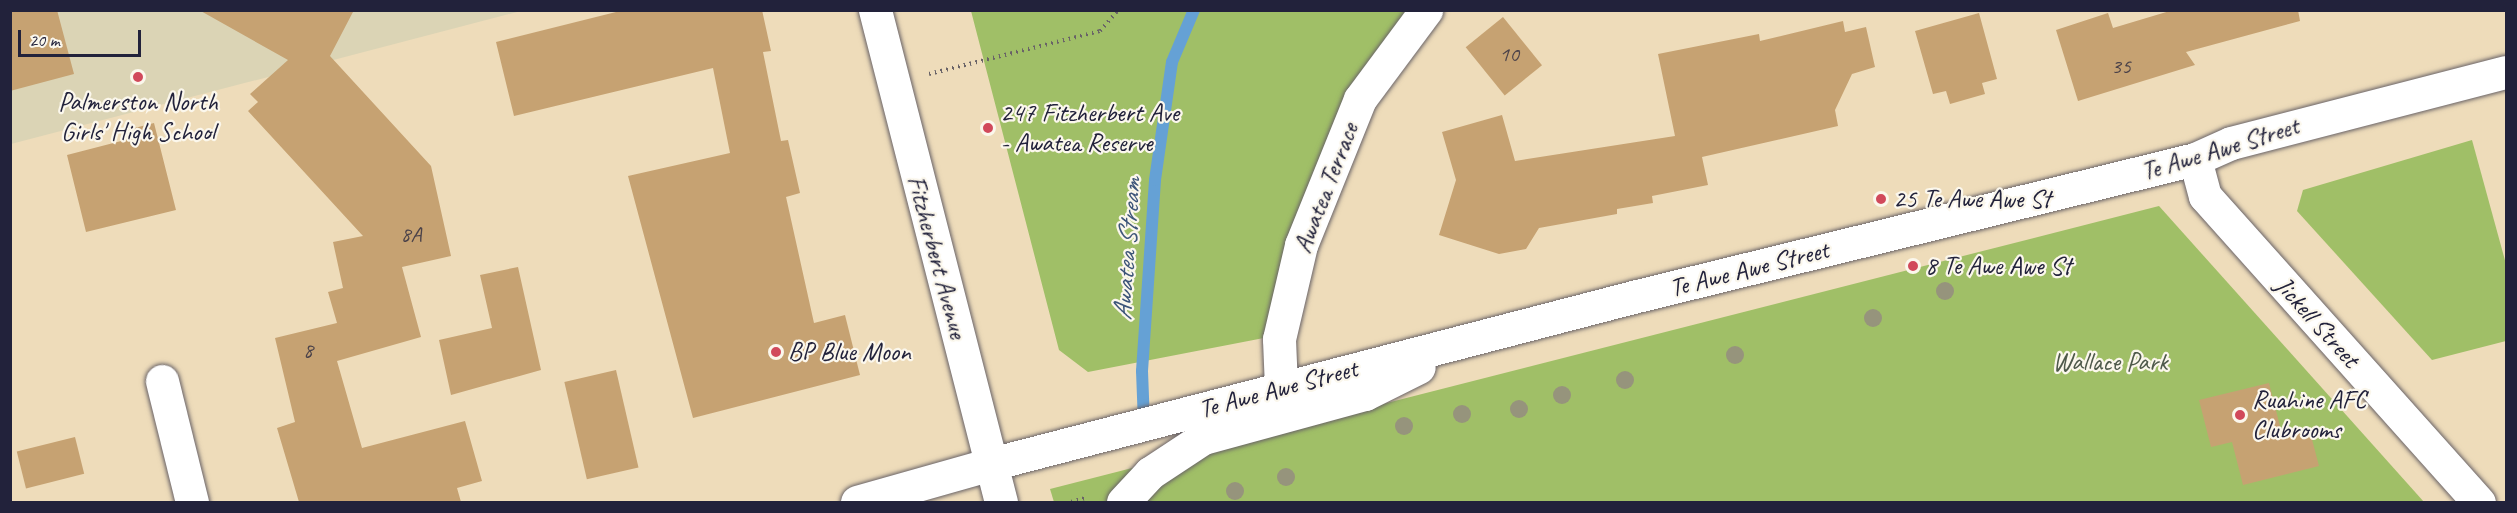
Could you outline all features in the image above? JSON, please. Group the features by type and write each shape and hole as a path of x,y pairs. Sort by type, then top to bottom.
{"main road":[{"name":"Fitzherbert Avenue","path":"875,10 1001,502"},
{"name":"Awatea Terrace","path":"1281,387 1279,339 1301,245 1360,99 1426,10"},
{"name":"Te Awe Awe Street","path":"857,502 1281,387 2195,159 2231,143 2506,72"},
{"name":"Jickell Street","path":"2195,159 2205,196 2479,502"},
{"path":"1123,502 1150,473 1203,438 1365,394 1472,340"},
{"path":"162,381 192,502"}],"path":[{"path":"893,83 1100,31 1118,10"}],"shaded area":[{"name":"Palmerston North Girls' High School","path":"11,11 521,11 11,144"}],"green space":[{"path":"971,11 1426,11 1360,99 1269,337 1088,372 1059,350"},
{"path":"2472,140 2506,264 2506,341 2432,360 2297,211 2303,190"},
{"name":"Wallace Park","path":"2159,206 2424,502 1054,502 1050,489"}],"building":[{"path":"10,10 57,10 74,74 10,91"},
{"path":"199,10 354,10 330,56 431,166 451,256 402,267 421,337 337,361 362,448 465,421 482,481 457,488 461,502 299,502 277,428 295,422 275,338 337,323 328,292 343,288 333,242 363,236 248,111 258,102 250,94 288,60"},
{"path":"624,10 762,10 771,51 763,52 781,141 788,140 800,193 786,197 814,323 845,315 860,375 693,418 628,176 730,153 713,68 514,116 496,42"},
{"path":"2173,10 2298,10 2300,21 2186,52 2195,65 2078,101 2056,30 2108,13 2113,28"},
{"path":"1979,13 1997,79 1982,83 1985,94 1950,104 1946,91 1933,94 1915,31"},
{"path":"1503,17 1542,65 1505,95 1466,47"},
{"path":"1843,21 1845,32 1866,27 1875,67 1852,74 1835,110 1838,126 1702,157 1708,185 1652,196 1653,203 1617,209 1617,214 1539,228 1526,249 1499,254 1439,235 1456,180 1442,132 1502,115 1515,161 1675,136 1658,54 1759,34 1760,41"},
{"path":"154,123 176,210 86,232 67,155 125,140 123,131"},
{"path":"518,267 541,370 451,395 439,340 492,328 480,275"},
{"path":"616,370 638,467 587,479 564,382"},
{"path":"2269,383 2282,434 2309,428 2319,466 2243,485 2232,442 2211,447 2199,400"},
{"path":"75,437 84,474 26,488 17,452"}],"waterway":[{"name":"Awatea Stream","path":"1144,423 1142,371 1155,180 1172,62 1194,10"}],"place":[{"name":"Palmerston North Girls' High School","path":"138,77"},
{"name":"247 Fitzherbert Ave - Awatea Reserve","path":"988,128"},
{"name":"25 Te Awe Awe St","path":"1881,199"},
{"name":"8 Te Awe Awe St","path":"1913,266"},
{"name":"BP Blue Moon","path":"776,352"},
{"name":"Ruahine AFC Clubrooms","path":"2240,415"}]}
